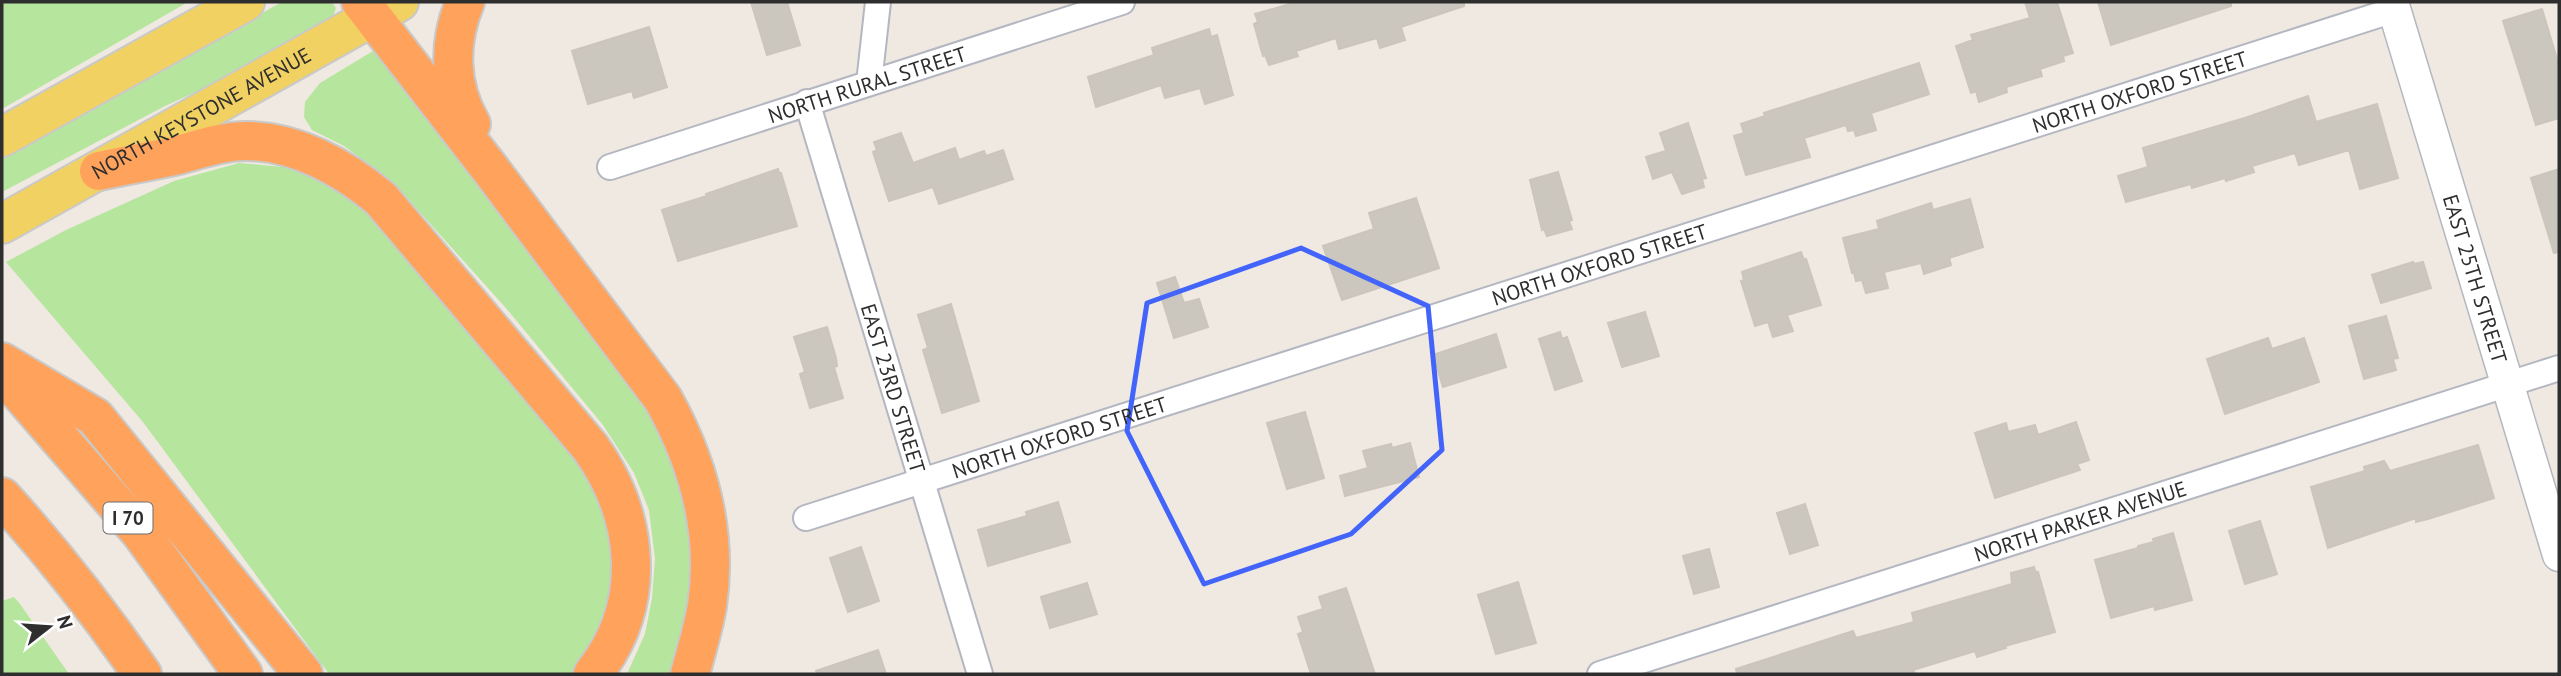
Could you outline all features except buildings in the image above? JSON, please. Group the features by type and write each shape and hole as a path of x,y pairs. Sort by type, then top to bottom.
{"highway":[{"path":"466,2 456,29 452,57 453,77 457,97 494,174"},
{"path":"377,6 494,174 663,399 678,425 691,457 709,530 710,571 706,607 690,674"},
{"path":"99,171 206,147 246,141 307,154 344,171 382,199 590,447 605,468 618,497 631,551 628,600 621,628 611,650 593,674"},
{"path":"2,362 96,417 303,674"},
{"name":"I 70","path":"2,371 141,533 243,674"},
{"path":"2,497 38,536 142,674"}],"main road":[{"path":"2,137 245,2"},
{"name":"NORTH KEYSTONE AVENUE","path":"2,224 99,171 377,6"}],"street":[{"path":"869,83 878,2"},
{"name":"NORTH RURAL STREET","path":"610,167 1122,2"},
{"name":"EAST 25TH STREET","path":"2393,6 2559,555"},
{"name":"NORTH OXFORD STREET","path":"806,518 2393,6"},
{"name":"EAST 23RD STREET","path":"807,102 980,674"},
{"name":"NORTH PARKER AVENUE","path":"1600,674 1632,669 2559,368"}],"highlighted area":[{"path":"1301,248 1428,306 1442,450 1351,534 1204,584 1127,431 1147,303"}],"green space":[{"path":"2,2 188,2 2,109"},
{"path":"282,2 332,2 336,8 332,19 209,86 165,106 2,192 2,157"},
{"path":"381,50 670,440 700,575 673,674 627,674 645,634 652,598 655,559 649,510 634,473 603,425 505,307 398,188 344,146 312,130 304,117 305,102 320,83 373,51"},
{"path":"239,163 294,168 344,188 374,215 571,446 613,513 615,592 584,663 571,674 329,674 143,422 6,262 66,230 174,181"},
{"path":"14,597 69,674 2,674 2,601"}]}
